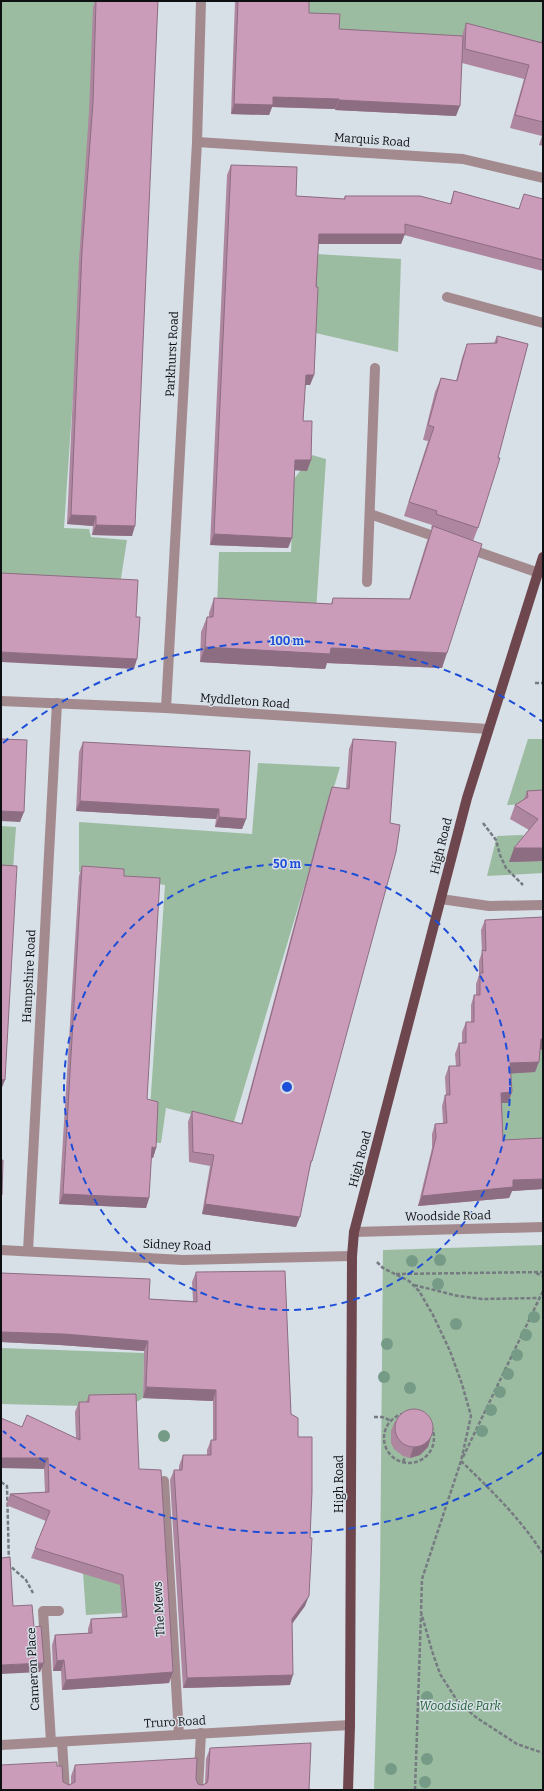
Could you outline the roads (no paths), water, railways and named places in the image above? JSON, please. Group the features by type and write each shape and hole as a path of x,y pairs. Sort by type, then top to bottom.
{"main road":[{"name":"High Road","path":"348,1790 350,1725 352,1256 354,1232 466,803 488,729 541,572 543,556"}],"street":[{"name":"Parkhurst Road","path":"166,708 197,142 201,1"},
{"name":"Marquis Road","path":"197,142 463,159 543,178"},
{"path":"447,297 543,323"},
{"path":"367,582 376,368"},
{"path":"370,514 541,572"},
{"name":"Myddleton Road","path":"1,701 166,708 488,729"},
{"name":"Hampshire Road","path":"28,1251 57,703"},
{"path":"441,898 489,906 543,905"},
{"name":"Woodside Road","path":"354,1232 543,1228"},
{"name":"Sidney Road","path":"1,1250 183,1260 352,1256"},
{"name":"The Mews","path":"164,1481 179,1735"},
{"name":"Cameron Place","path":"51,1742 43,1611 59,1611"},
{"name":"Truro Road","path":"1,1745 350,1725"},
{"path":"198,1790 201,1734"},
{"path":"62,1742 65,1790"}],"park label":[{"name":"Woodside Park","path":"460,1706"}]}
